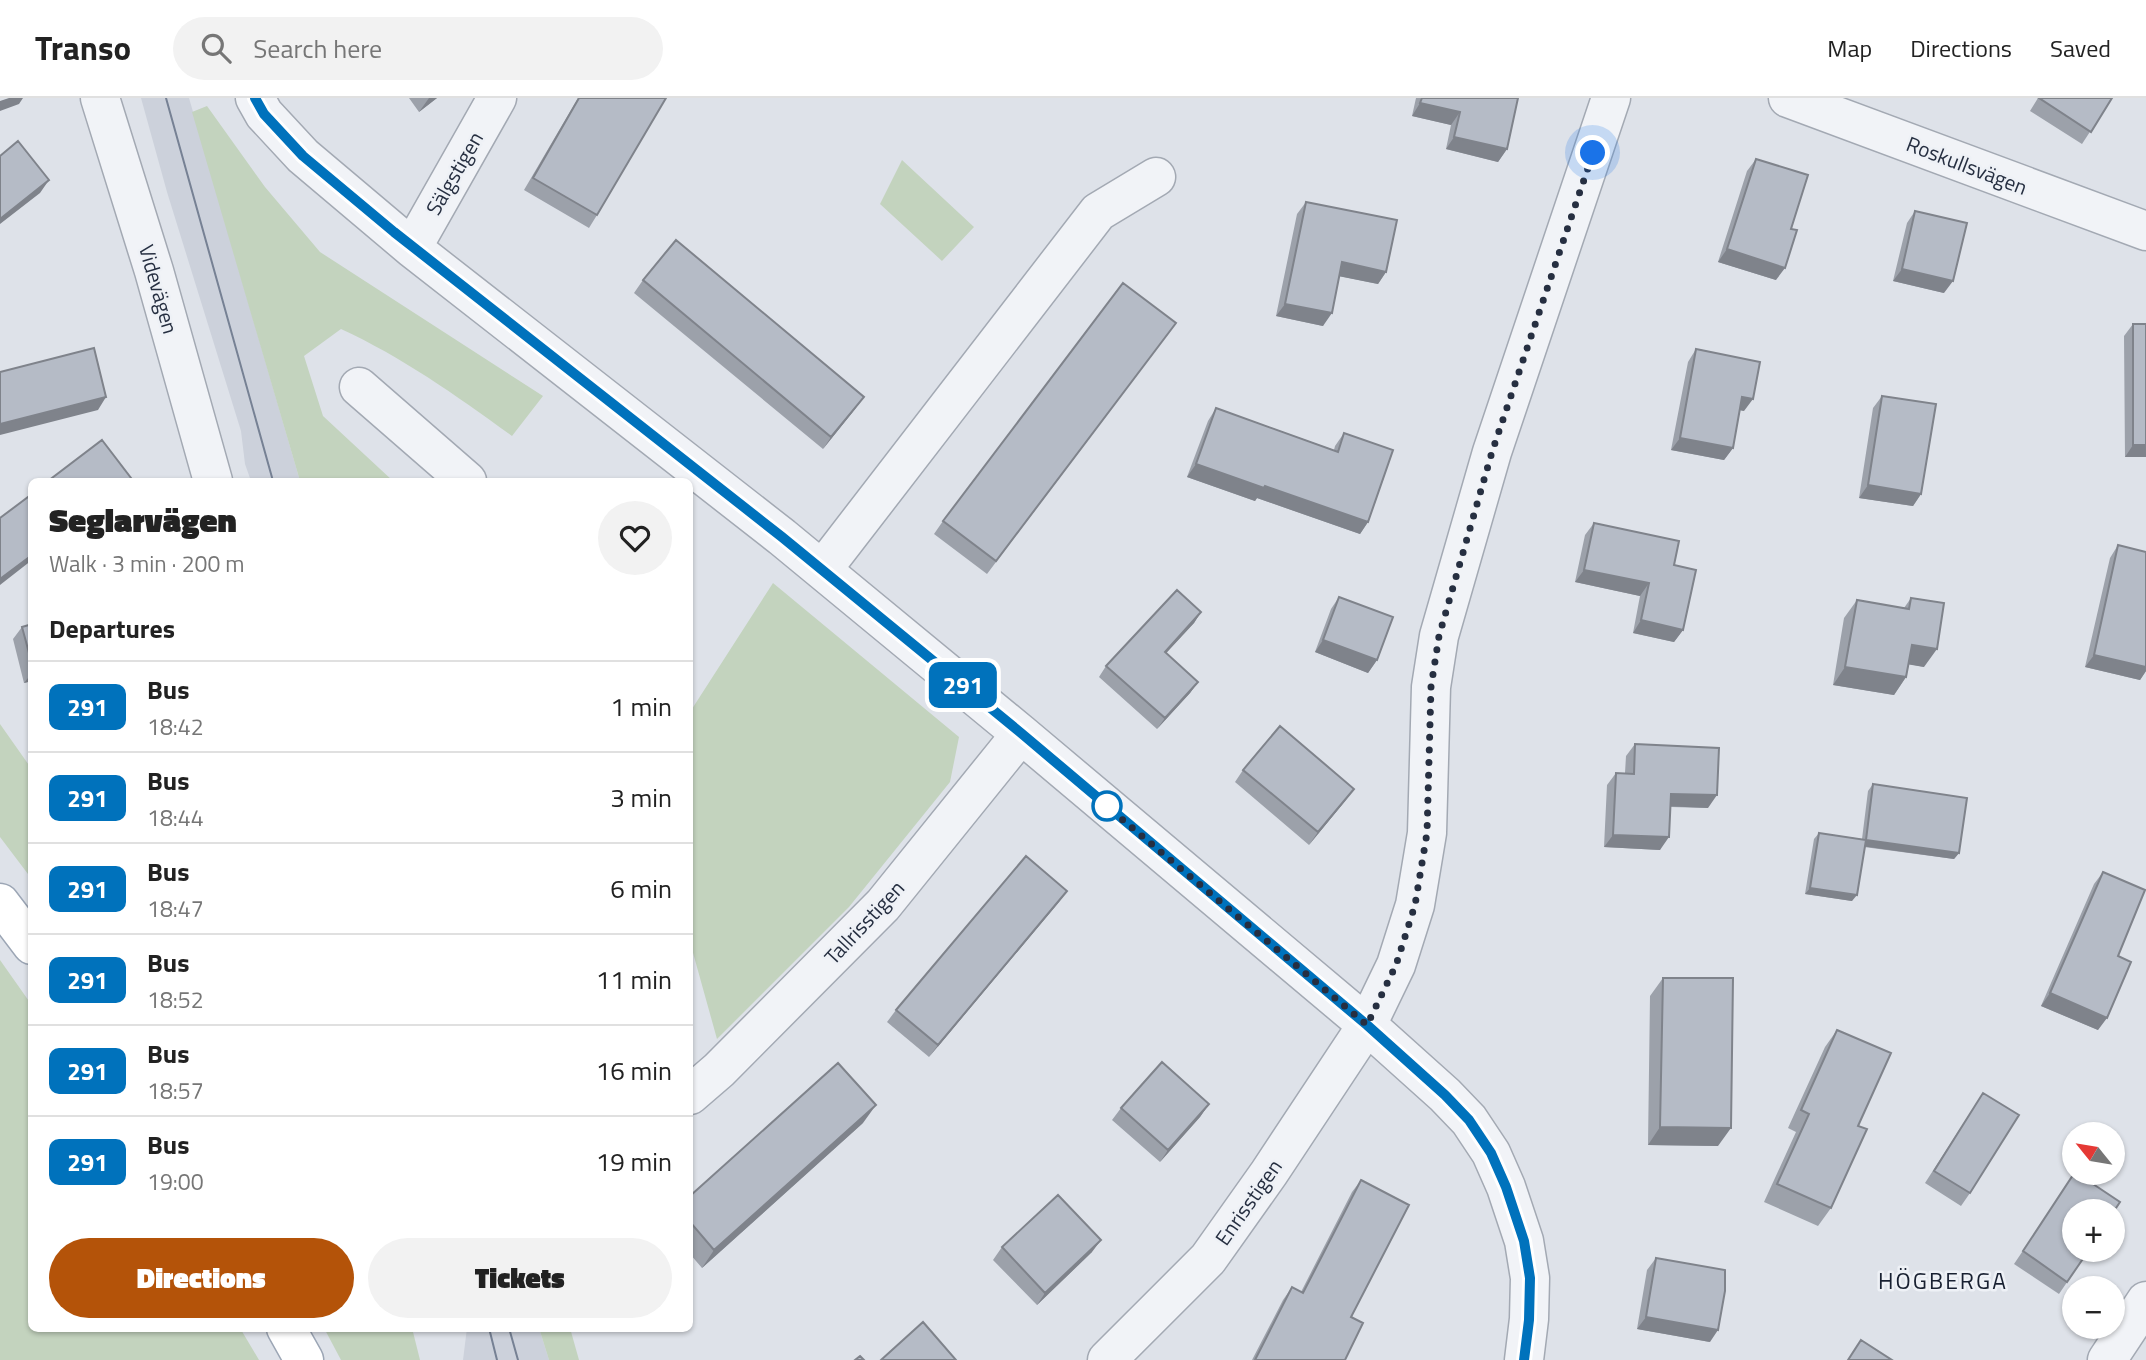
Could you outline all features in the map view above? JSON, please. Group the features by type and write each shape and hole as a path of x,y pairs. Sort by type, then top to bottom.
{"main road":[{"path":"0,903 28,940"},
{"path":"288,1332 304,1360"}],"street":[{"name":"Videvägen","path":"100,98 154,271 212,478"},
{"path":"255,98 264,114 303,156 412,248 822,570 1021,733 1367,1025 1469,1120 1491,1153 1506,1187 1524,1241 1530,1278 1524,1360"},
{"name":"Sälgstigen","path":"412,248 497,98"},
{"name":"Enrisstigen","path":"1107,1360 1208,1259 1269,1173 1367,1025 1396,965 1415,905 1427,833 1431,687 1439,636 1492,452 1611,98"},
{"name":"Roskullsvägen","path":"1788,98 2146,231"},
{"path":"822,570 1098,212 1156,177"},
{"path":"359,387 464,478"},
{"name":"Tallrisstigen","path":"693,1092 719,1070 883,905 1021,733"},
{"path":"2108,1360 2146,1301"}],"shaded area":[{"path":"141,98 189,98 299,478 250,478 245,464 241,431 167,192"},
{"path":"466,1332 540,1332 549,1360 463,1360"}],"green space":[{"path":"207,106 265,187 320,252 543,396 512,436 407,365 341,329 304,356 323,416 390,478 299,478 192,112"},
{"path":"902,160 974,227 942,261 880,204"},
{"path":"773,583 959,737 950,782 849,907 717,1039 693,953 693,707"},
{"path":"0,724 28,764 28,874 0,837"},
{"path":"0,960 28,1000 28,1332 242,1332 259,1360 0,1360"},
{"path":"326,1332 413,1332 420,1360 341,1360"},
{"path":"540,1332 571,1332 579,1360 549,1360"}],"building":[{"path":"579,98 666,98 597,215 533,178"},
{"path":"1422,98 1518,98 1507,149 1454,137 1460,112 1420,103"},
{"path":"2039,98 2112,98 2091,132"},
{"path":"18,141 49,180 0,219 0,156"},
{"path":"1756,159 1808,175 1791,229 1797,230 1785,268 1727,249"},
{"path":"1306,202 1397,220 1386,272 1342,262 1332,313 1285,304"},
{"path":"1915,211 1967,223 1953,281 1902,269"},
{"path":"676,240 864,397 831,437 643,280"},
{"path":"1123,283 1176,323 996,561 943,521"},
{"path":"2133,324 2146,324 2146,445 2133,445"},
{"path":"94,348 106,397 0,424 0,372"},
{"path":"1696,349 1760,362 1753,399 1742,397 1733,448 1680,438"},
{"path":"1882,396 1936,404 1921,494 1868,485"},
{"path":"1216,408 1338,452 1344,433 1393,450 1368,522 1196,464"},
{"path":"102,440 131,478 52,478"},
{"path":"28,497 28,558 0,579 0,518"},
{"path":"1594,523 1679,541 1674,565 1696,570 1683,630 1641,620 1649,583 1584,570"},
{"path":"2118,545 2146,552 2146,667 2094,655"},
{"path":"1177,590 1201,612 1165,652 1198,682 1165,718 1106,666"},
{"path":"1339,597 1393,617 1377,660 1323,640"},
{"path":"1911,598 1944,603 1937,649 1912,645 1906,677 1845,667 1857,600 1909,609"},
{"path":"28,625 28,649 22,627"},
{"path":"1280,726 1354,789 1318,832 1243,770"},
{"path":"1635,744 1719,748 1717,795 1671,794 1669,837 1613,835 1616,773 1634,774"},
{"path":"1873,784 1967,798 1959,853 1866,840"},
{"path":"1819,833 1866,840 1857,895 1810,888"},
{"path":"1026,856 1067,891 938,1045 896,1010"},
{"path":"2103,872 2145,890 2118,956 2131,962 2107,1018 2050,993"},
{"path":"1663,978 1733,978 1731,1128 1660,1127"},
{"path":"1837,1030 1891,1053 1858,1126 1867,1129 1831,1208 1777,1184 1809,1114 1801,1110"},
{"path":"1162,1062 1209,1104 1168,1150 1121,1108"},
{"path":"838,1063 876,1105 714,1250 693,1226 693,1193"},
{"path":"1983,1093 2019,1115 1970,1193 1934,1171"},
{"path":"1361,1180 1409,1205 1351,1317 1363,1323 1345,1360 1255,1360 1292,1287 1303,1293"},
{"path":"2066,1185 2094,1185 2116,1199 2062,1199 2062,1262 2081,1262 2071,1276 2062,1276 2062,1278 2023,1251"},
{"path":"1058,1195 1101,1240 1045,1293 1002,1247"},
{"path":"1656,1258 1725,1270 1725,1291 1718,1330 1646,1317"},
{"path":"923,1322 956,1360 881,1360"},
{"path":"1861,1340 1892,1360 1848,1360"}],"tram line":[{"path":"166,98 272,478"},
{"path":"490,1332 497,1360"},
{"path":"510,1332 518,1360"}],"bus line":[{"name":"291","path":"255,98 264,114 303,156 412,248 782,537 1021,733 1367,1025 1445,1095 1469,1120 1491,1153 1506,1187 1524,1241 1530,1278 1524,1360"}],"district":[{"name":"HÖGBERGA","path":"1943,1280"}],"route":[{"path":"1107,806 1105,805 1367,1025 1396,965 1415,905 1427,833 1431,687 1439,636 1492,452 1593,153"}]}
